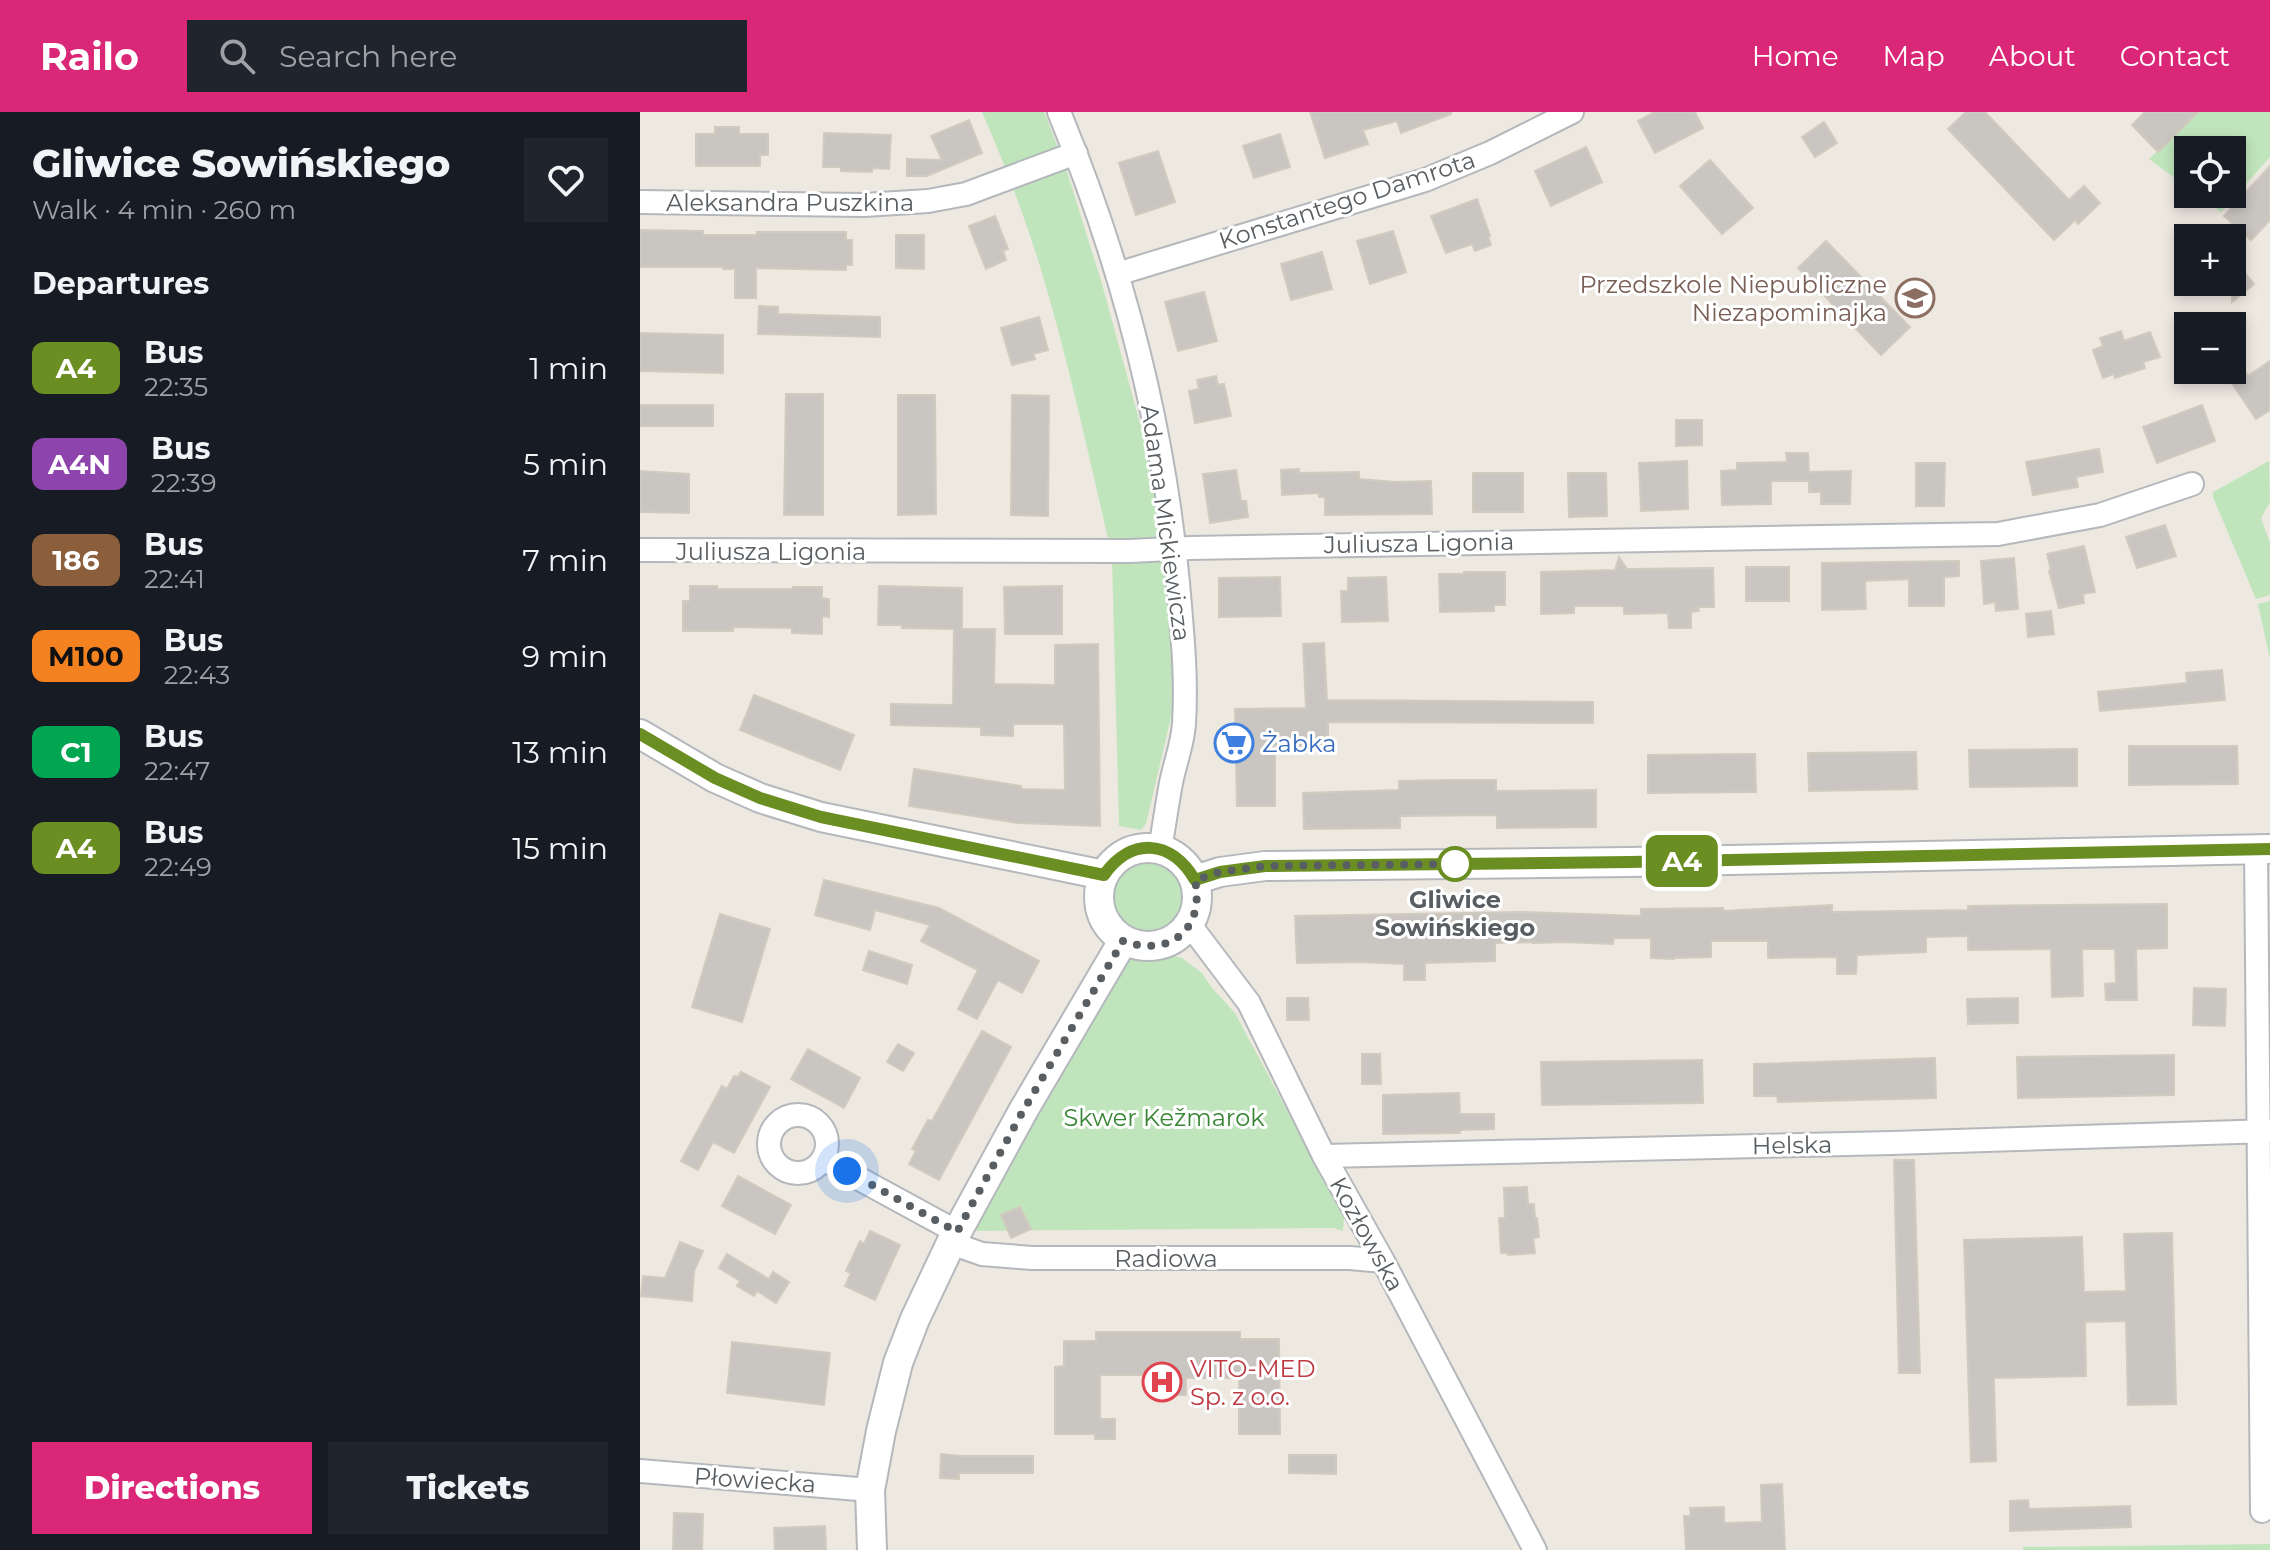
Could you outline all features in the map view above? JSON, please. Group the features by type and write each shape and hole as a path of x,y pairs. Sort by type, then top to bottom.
{"street":[{"name":"Adama Mickiewicza","path":"1059,112 1117,274 1161,457 1175,548 1185,663 1184,727 1160,849"},
{"name":"Konstantego Damrota","path":"1117,274 1425,180 1490,153 1572,112"},
{"name":"Aleksandra Puszkina","path":"640,202 864,205 928,201 966,194 1076,153"},
{"name":"Juliusza Ligonia","path":"640,550 1130,551 1998,534 2100,515 2192,484"},
{"path":"640,734 715,778 760,798 821,817 1104,875"},
{"path":"1143,848 1160,849 1175,855 1187,866 1195,880 1198,895 1196,911 1190,925 1179,937 1165,944 1149,947 1123,941 1102,916 1099,889 1104,875 1113,862 1127,852 1143,848"},
{"path":"1195,880 1220,872 1265,866 1644,862 2263,849 2262,1511"},
{"name":"Kozłowska","path":"1190,925 1249,1003 1324,1156 1383,1261 1535,1550"},
{"path":"872,1550 870,1490 898,1363 915,1319 954,1237 1023,1111 1123,941"},
{"name":"Helska","path":"1324,1156 2264,1131"},
{"name":"Radiowa","path":"823,1159 982,1254 1032,1258 1350,1258 1383,1261"},
{"name":"Płowiecka","path":"640,1471 870,1490"}],"green space":[{"path":"982,112 1044,112 1065,165 1102,284 1152,467 1166,559 1174,655 1172,713 1146,824 1141,830 1119,826 1112,558 1109,543 1045,283 1016,196"},
{"path":"2199,112 2270,112 2270,157 2246,184 2246,136 2174,136 2174,178 2149,159"},
{"path":"2269,461 2270,502 2261,518 2270,543 2270,595 2256,599 2213,492"},
{"path":"2270,601 2270,659 2258,604"},
{"path":"1147,862 1172,872 1182,897 1172,922 1147,932 1122,922 1112,897 1122,872"},
{"name":"Skwer Kežmarok","path":"1129,949 1182,958 1202,973 1235,1013 1344,1217 1343,1231 1333,1228 970,1231"},
{"path":"2270,1544 2270,1550 2023,1550 2023,1547"}],"building":[{"path":"1310,112 1451,114 1401,133 1397,121 1363,130 1368,144 1325,158"},
{"path":"1655,112 1695,112 1703,128 1655,153 1638,121"},
{"path":"1966,112 1985,112 2069,200 2084,186 2100,203 2078,224 2075,220 2054,240 1948,129"},
{"path":"2145,112 2198,112 2158,152 2132,125"},
{"path":"969,120 982,153 927,176 907,176 907,159 942,160 931,136"},
{"path":"1824,122 1837,143 1815,157 1802,137"},
{"path":"715,127 739,127 739,134 768,134 768,155 760,155 760,166 696,166 696,134 715,134"},
{"path":"824,133 891,135 889,169 872,168 872,172 823,167"},
{"path":"1280,134 1290,167 1254,178 1243,146"},
{"path":"1586,147 1602,182 1551,206 1535,171"},
{"path":"1158,151 1175,202 1136,215 1119,163"},
{"path":"1710,160 1753,208 1722,234 1680,186"},
{"path":"2270,166 2270,220 2251,240 2246,236 2246,224 2233,224 2224,216 2231,208 2246,208 2246,192"},
{"path":"1477,199 1491,245 1475,251 1472,244 1446,253 1431,216"},
{"path":"995,216 1008,249 1003,251 1006,260 986,269 969,226"},
{"path":"640,230 703,231 703,235 846,232 846,240 852,240 852,265 846,265 846,270 756,268 756,298 735,298 735,269 640,267"},
{"path":"1393,231 1406,272 1370,284 1357,241"},
{"path":"896,235 924,235 924,269 896,268"},
{"path":"1826,241 1910,327 1881,355 1798,268"},
{"path":"1322,252 1332,289 1291,300 1281,264"},
{"path":"2246,274 2254,284 2246,291"},
{"path":"1204,292 1217,341 1178,351 1165,302"},
{"path":"759,306 778,307 778,314 880,317 880,337 758,334"},
{"path":"1039,317 1048,350 1033,354 1035,359 1012,365 1001,328"},
{"path":"2121,331 2124,341 2150,332 2160,357 2143,362 2145,368 2115,378 2114,374 2103,378 2093,350 2103,346 2100,338"},
{"path":"640,333 723,335 723,373 640,371"},
{"path":"2270,361 2270,410 2256,419 2232,384 2246,384 2246,373 2248,376"},
{"path":"1216,376 1218,385 1224,384 1231,416 1195,423 1189,391 1199,389 1197,380"},
{"path":"786,394 823,394 823,515 784,515"},
{"path":"898,395 935,395 936,514 898,515"},
{"path":"1012,395 1049,396 1048,516 1011,515"},
{"path":"640,405 713,405 713,426 640,426"},
{"path":"2202,405 2215,441 2157,463 2143,427"},
{"path":"1676,420 1702,420 1702,445 1676,446"},
{"path":"2099,449 2103,472 2076,477 2078,487 2033,495 2026,462"},
{"path":"1786,453 1808,453 1809,472 1851,471 1850,504 1821,504 1821,492 1809,492 1809,481 1771,481 1771,504 1722,505 1721,471 1737,470 1737,463 1787,462"},
{"path":"1687,461 1688,509 1641,511 1639,463"},
{"path":"1916,463 1945,463 1944,506 1916,506"},
{"path":"1299,469 1299,473 1359,472 1359,479 1431,481 1432,514 1325,515 1325,497 1319,497 1319,493 1282,495 1281,470"},
{"path":"1236,470 1241,501 1246,501 1248,517 1210,523 1203,474"},
{"path":"640,471 689,474 689,513 640,512"},
{"path":"1473,473 1523,473 1523,512 1473,512"},
{"path":"1568,473 1606,473 1607,516 1569,517"},
{"path":"2165,525 2176,556 2137,568 2126,537"},
{"path":"2084,546 2095,592 2083,594 2084,603 2059,608 2047,554"},
{"path":"1619,557 1627,569 1713,568 1714,607 1698,607 1699,611 1691,612 1691,628 1669,628 1668,613 1624,614 1624,606 1574,606 1574,613 1541,614 1541,572 1615,570"},
{"path":"2014,558 2018,609 1996,611 1995,602 1984,604 1981,561"},
{"path":"1959,561 1959,576 1944,577 1944,606 1909,606 1909,579 1865,581 1866,609 1822,610 1822,563"},
{"path":"1746,567 1789,567 1789,601 1746,601"},
{"path":"1505,572 1505,605 1494,605 1494,611 1440,612 1439,574"},
{"path":"1280,577 1281,616 1219,617 1219,578"},
{"path":"1386,577 1388,621 1342,622 1341,591 1348,591 1348,578"},
{"path":"690,586 717,586 717,589 822,587 822,598 829,599 829,617 822,616 822,634 792,633 792,628 733,627 733,631 683,631 683,601 690,601"},
{"path":"879,586 962,588 962,629 995,629 994,684 1055,685 1055,645 1098,644 1100,826 1018,823 909,806 914,769 1021,786 1021,789 1065,790 1064,724 1013,724 1013,736 981,735 981,727 891,725 891,704 953,705 954,629 878,625"},
{"path":"1062,586 1062,634 1005,634 1004,587"},
{"path":"2051,611 2054,634 2028,637 2026,614"},
{"path":"1324,643 1327,700 1593,702 1593,723 1328,722 1328,746 1275,746 1275,806 1237,806 1235,709 1306,708 1303,644"},
{"path":"2222,670 2225,700 2100,711 2098,692 2187,683 2186,673"},
{"path":"754,695 854,735 840,770 740,730"},
{"path":"2129,746 2237,746 2238,784 2129,785"},
{"path":"2077,749 2077,786 1970,787 1969,750"},
{"path":"1916,752 1917,789 1809,791 1808,753"},
{"path":"1755,754 1756,792 1648,793 1648,755"},
{"path":"1496,780 1496,791 1596,790 1596,827 1497,828 1497,815 1400,816 1400,828 1304,829 1303,793 1399,790 1399,781"},
{"path":"824,880 939,908 1039,961 1022,993 998,980 977,1019 958,1009 978,970 921,941 930,925 875,910 870,930 815,915"},
{"path":"2167,904 2167,948 2136,949 2137,1000 2106,1000 2105,984 2116,983 2115,949 2082,949 2083,996 2052,997 2051,949 1968,950 1968,936 1926,937 1926,952 1857,955 1856,974 1837,974 1837,957 1768,958 1768,941 1711,941 1711,957 1674,959 1651,958 1651,938 1614,938 1613,944 1495,943 1495,961 1425,963 1425,980 1404,980 1404,964 1297,963 1295,916 1521,912 1641,916 1641,909 1723,908 1723,911 1832,905 1832,912 1968,910 1968,906"},
{"path":"720,914 770,929 742,1022 692,1007"},
{"path":"869,951 912,965 907,984 863,970"},
{"path":"2194,988 2226,989 2225,1026 2193,1025"},
{"path":"1287,998 1308,998 1309,1020 1287,1020"},
{"path":"2018,998 2018,1023 1968,1024 1967,999"},
{"path":"982,1031 1011,1047 939,1180 909,1164 916,1151 912,1149 928,1120 932,1121"},
{"path":"898,1044 914,1053 903,1071 887,1062"},
{"path":"808,1049 860,1078 844,1108 791,1079"},
{"path":"1362,1054 1380,1054 1381,1084 1362,1084"},
{"path":"2174,1055 2174,1095 2018,1098 2017,1057"},
{"path":"1935,1058 1936,1098 1778,1102 1777,1096 1754,1096 1754,1064"},
{"path":"1702,1060 1703,1103 1542,1105 1541,1062"},
{"path":"741,1072 770,1087 734,1153 713,1142 698,1170 681,1161 722,1086 727,1089 734,1076 738,1077"},
{"path":"1459,1093 1460,1114 1494,1114 1494,1129 1460,1130 1460,1133 1383,1134 1383,1095"},
{"path":"1894,1160 1914,1160 1920,1373 1899,1373"},
{"path":"738,1176 791,1205 775,1234 722,1206"},
{"path":"1527,1187 1528,1204 1534,1204 1537,1218 1539,1237 1533,1238 1535,1253 1501,1253 1499,1218 1505,1218 1504,1188"},
{"path":"1020,1207 1031,1229 1011,1238 1001,1215"},
{"path":"870,1231 900,1245 875,1300 845,1286 851,1273 846,1271 860,1241 864,1244"},
{"path":"2172,1233 2176,1404 2128,1405 2126,1321 2085,1322 2086,1376 1994,1378 1996,1461 1971,1462 1964,1240 2082,1237 2084,1292 2126,1291 2124,1234"},
{"path":"680,1242 703,1251 694,1271 692,1301 641,1296 643,1276 665,1278"},
{"path":"727,1254 769,1279 773,1272 789,1282 776,1303 757,1291 754,1296 737,1286 740,1281 719,1268"},
{"name":"VITO-MED Sp. z o.o.","path":"1096,1332 1240,1332 1240,1339 1279,1339 1280,1434 1239,1434 1239,1378 1186,1378 1186,1395 1152,1395 1152,1375 1100,1375 1100,1419 1115,1419 1115,1439 1095,1439 1095,1434 1055,1434 1055,1367 1064,1366 1064,1341 1096,1341"},
{"path":"732,1342 830,1353 824,1405 727,1393"},
{"path":"941,1454 1033,1456 1033,1473 959,1473 959,1479 940,1478"},
{"path":"1289,1455 1336,1455 1336,1474 1289,1473"},
{"path":"1782,1484 1785,1550 1686,1550 1684,1516 1691,1516 1690,1508 1724,1507 1724,1523 1762,1522 1761,1485"},
{"path":"2028,1500 2029,1509 2130,1506 2131,1527 2010,1531 2010,1501"},
{"path":"674,1513 703,1514 702,1550 673,1550"},
{"path":"825,1526 826,1550 775,1550 774,1528"}],"bus line":[{"name":"A4","path":"640,734 715,778 760,798 821,817 1104,875 1113,862 1127,852 1143,848 1160,849 1175,855 1187,866 1195,880 1220,872 1265,866 2270,849"}],"place":[{"name":"Przedszkole Niepubliczne Niezapominajka","path":"1915,298"},
{"name":"Żabka","path":"1234,743"},
{"name":"Gliwice Sowińskiego","path":"1455,864"},
{"name":"VITO-MED Sp. z o.o.","path":"1162,1382"}],"route":[{"path":"847,1171 957,1232 1023,1111 1123,941 1149,947 1179,937 1190,925 1196,911 1198,895 1195,880 1220,872 1265,866 1455,864"}]}
